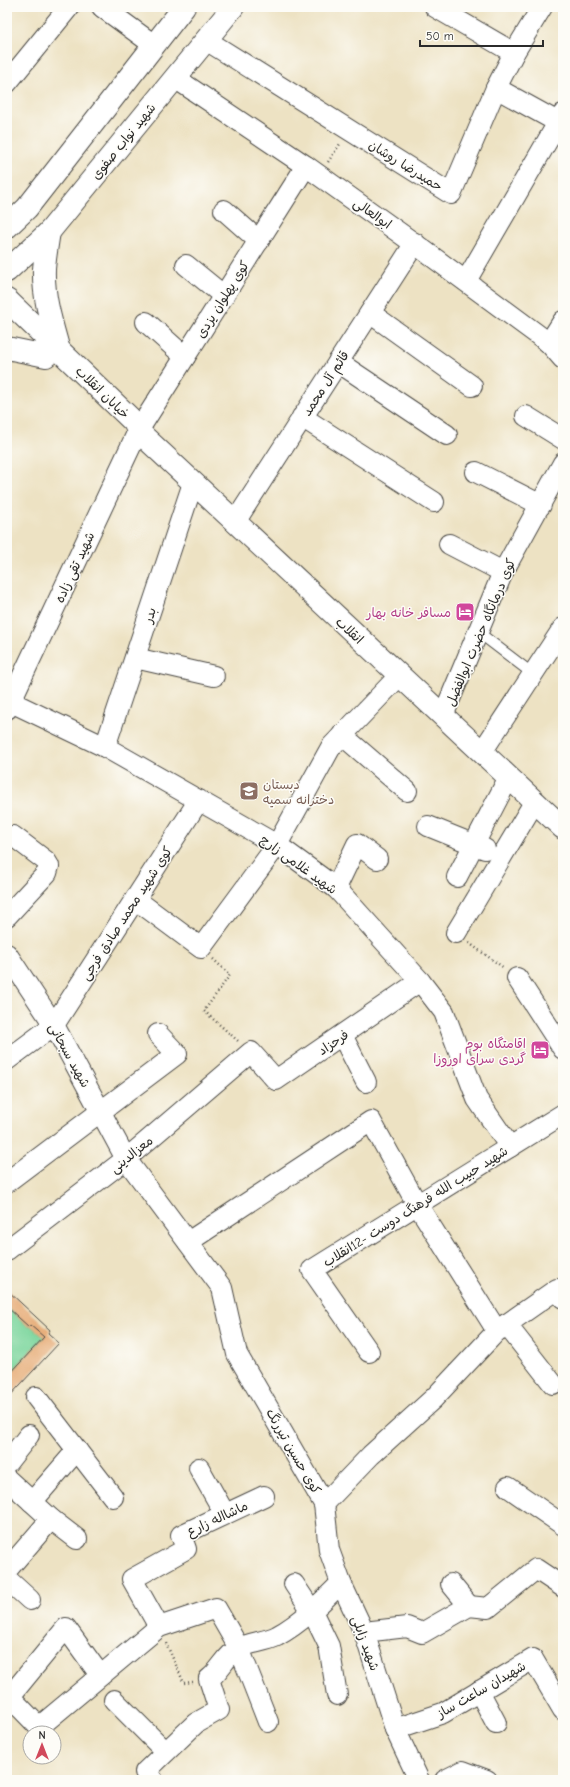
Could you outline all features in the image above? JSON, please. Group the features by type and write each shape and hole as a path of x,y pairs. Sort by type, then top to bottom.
{"main road":[{"path":"7,227 17,210 184,7"},
{"name":"شهید نواب صفوی","path":"7,270 49,232 233,7"},
{"path":"7,348 52,352 44,268 49,232"},
{"name":"خیابان انقلاب","path":"7,300 52,352"},
{"name":"خیابان انقلاب","path":"7,319 52,352 134,422 138,431"},
{"name":"انقلاب","path":"138,431 563,828"}],"street":[{"path":"7,83 69,7"},
{"path":"102,7 154,45"},
{"path":"435,7 514,54"},
{"name":"حمیدرضا روشان","path":"206,40 451,194 496,88 542,7"},
{"name":"ابوالعالی","path":"175,78 313,171 415,244 549,343 563,359"},
{"path":"466,281 561,121 496,88"},
{"name":"کوی پهلوان یزدی","path":"138,431 259,241 313,171"},
{"path":"224,210 259,241"},
{"name":"قائم آل محمد","path":"235,522 415,244"},
{"path":"186,265 224,296"},
{"path":"370,313 472,386"},
{"path":"549,343 563,321"},
{"path":"146,322 185,357"},
{"path":"338,362 447,435"},
{"path":"526,416 563,439"},
{"path":"302,417 434,502"},
{"name":"شهید تقی زاده","path":"8,703 138,431"},
{"name":"کوی درمانگاه حضرت ابوالفضل","path":"443,716 503,572 563,463"},
{"path":"476,472 541,505"},
{"name":"بدر","path":"105,747 193,483"},
{"path":"449,544 503,572"},
{"path":"482,752 534,674 560,640"},
{"path":"135,658 214,676"},
{"path":"135,899 201,948 277,845 331,747 400,675"},
{"name":"شهید غلامی زارچ","path":"8,703 105,747 199,800 277,845 336,888 420,981 444,1012 477,1099 510,1147"},
{"path":"342,735 407,791"},
{"path":"457,877 509,777"},
{"name":"کوی شهید محمد صادق فرجی","path":"54,1025 199,800"},
{"path":"456,933 535,802"},
{"path":"428,826 502,856"},
{"path":"7,916 46,873 49,866 46,861 13,836"},
{"path":"336,888 357,844 377,859"},
{"name":"شهید سبحانی","path":"7,954 54,1025 126,1159"},
{"path":"517,978 563,1049"},
{"name":"فرحزاد","path":"251,1052 276,1080 420,981"},
{"path":"7,1060 54,1025"},
{"path":"7,1182 177,1054 158,1034"},
{"path":"342,1035 366,1082"},
{"name":"معزالدینی","path":"7,1250 126,1159 251,1052"},
{"name":"شهید حبیب الله فرهنگ دوست -12انقلاب","path":"369,1352 312,1270 563,1114"},
{"path":"188,1242 371,1121 417,1204 502,1327 553,1384"},
{"name":"کوی حسین تیررنگ","path":"126,1159 222,1288 238,1354 324,1504 371,1455 434,1398 502,1327 557,1289 563,1298"},
{"path":"36,1397 113,1497"},
{"path":"7,1463 29,1435"},
{"path":"32,1502 77,1450"},
{"path":"199,1468 225,1514"},
{"path":"7,1480 51,1519 77,1539"},
{"path":"508,1487 563,1525"},
{"name":"ماشااله زارع","path":"159,1627 132,1579 186,1550 181,1535 264,1496"},
{"name":"شهید زابلی","path":"324,1504 329,1550 341,1583 364,1632 395,1729 419,1780"},
{"path":"7,1570 51,1519"},
{"path":"364,1632 407,1627 422,1633 469,1606 488,1608 536,1569 563,1587"},
{"path":"7,1579 30,1600"},
{"path":"153,1780 145,1772 165,1751 196,1723 219,1710 209,1679 225,1661 239,1648 277,1636 312,1611 341,1583"},
{"path":"294,1584 312,1611 328,1646 337,1695"},
{"path":"451,1584 469,1606"},
{"path":"100,1675 66,1628 8,1697 39,1727 159,1627 216,1608 239,1648 268,1722"},
{"name":"شهیدان ساعت ساز","path":"395,1729 443,1713 533,1659 563,1710"},
{"path":"479,1691 496,1723"},
{"path":"114,1700 165,1751"},
{"path":"446,1780 463,1771 487,1780"}],"lane":[{"path":"478,632 534,674"}],"path":[{"path":"313,171 349,129"},
{"path":"456,933 517,978"},
{"path":"201,948 230,975 204,1011 251,1052"},
{"path":"159,1627 184,1683 209,1679"}],"green space":[{"path":"7,1307 29,1327 30,1325 44,1337 7,1377"}],"building":[{"path":"7,1290 50,1330 48,1333 59,1343 7,1399 7,1377 44,1337 30,1325 29,1327 7,1307"}],"place":[{"name":"مسافر خانه بهار","path":"465,612"},
{"name":"دبستان دخترانه سمیه","path":"249,791"},
{"name":"اقامتگاه بوم گردی سرای اوروزا","path":"540,1050"}]}
